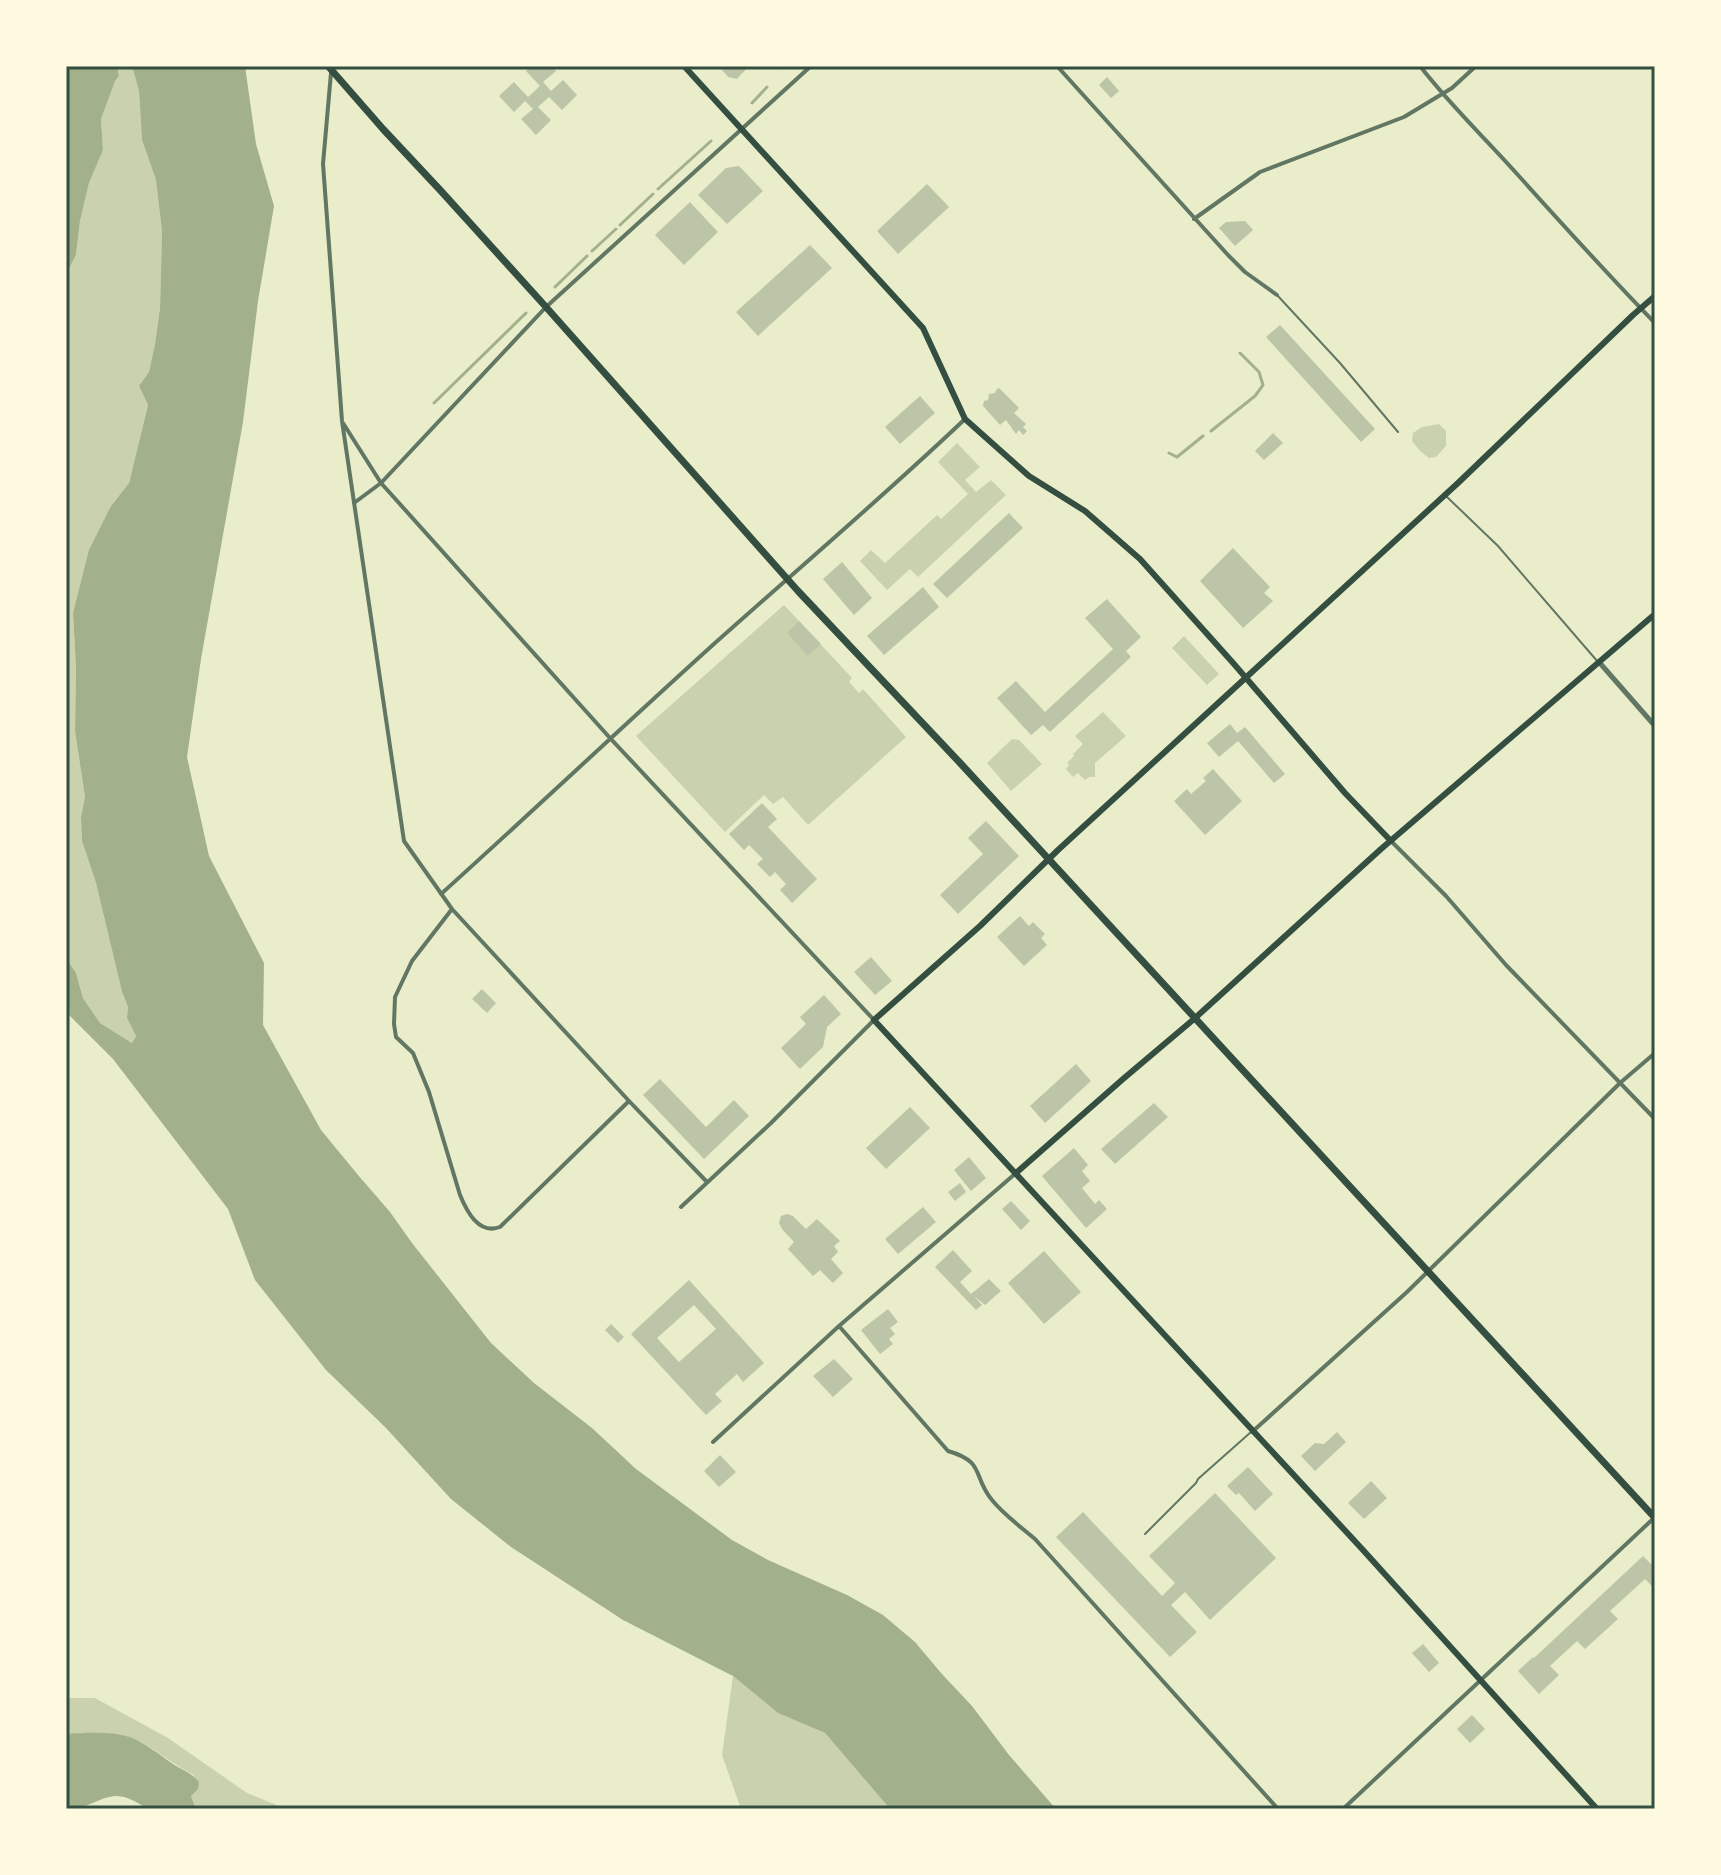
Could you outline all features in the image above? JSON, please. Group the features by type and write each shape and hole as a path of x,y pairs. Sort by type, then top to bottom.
{"main road":[{"path":"684,66 923,328 965,419 1029,476 1085,511 1140,559 1345,793 1391,841"},
{"path":"330,68 787,579 1655,1517"},
{"path":"1597,1809 874,1020 980,926 1245,677 1445,495 1655,296"},
{"path":"1016,1173 1194,1019 1391,841 1655,614"}],"street":[{"path":"354,503 381,483 546,307 811,66"},
{"path":"1057,66 1194,219 1245,272 1277,295"},
{"path":"1420,66 1442,95 1655,323"},
{"path":"1194,219 1260,172 1404,117 1442,95 1476,66"},
{"path":"330,68 323,164 342,421 404,841 452,909 707,1182"},
{"path":"441,894 965,419"},
{"path":"342,421 381,483 610,738 874,1020 681,1207"},
{"path":"1599,662 1655,726"},
{"path":"1391,841 1655,1119"},
{"path":"452,909 412,961 395,997 394,1024 396,1037 413,1053 429,1092 464,1204 477,1223 492,1230 500,1227 629,1101"},
{"path":"1252,1432 1380,1317 1620,1083 1655,1053"},
{"path":"713,1442 839,1326 1016,1173"},
{"path":"839,1326 948,1451 974,1463 981,1484 993,1502 1035,1539 1278,1809"},
{"path":"1343,1809 1655,1517"}],"lane":[{"path":"1277,295 1398,432"},
{"path":"1445,495 1498,546 1599,662"},
{"path":"1145,1534 1198,1479 1252,1432"}],"shaded area":[{"path":"66,66 117,66 119,76 101,119 103,150 89,183 76,255 66,274"},
{"path":"117,66 132,66 139,91 142,140 156,180 162,232 160,308 149,372 139,386 148,405 129,483 111,506 73,613 75,731 85,797 81,817 82,841 128,1007 127,1018 136,1036 132,1043 100,1023 83,998 76,973 66,958 66,274 76,255 89,183 103,150 101,119 119,76"},
{"path":"132,66 245,66 256,144 274,206 243,422 187,757 209,856 264,963 263,1025 321,1130 390,1212 491,1343 636,1469 732,1540 883,1615 915,1642 1056,1809 890,1809 825,1733 778,1713 733,1676 623,1620 511,1547 451,1499 386,1428 326,1370 255,1280 228,1209 113,1059 67,1013 66,958 76,973 83,998 100,1023 132,1043 136,1036 127,1018 128,1007 82,841 81,817 85,797 75,731 73,613 89,550 111,506 129,483 148,405 139,386 149,372 160,308 162,232 156,180 142,140 139,91"},
{"path":"1439,424 1446,431 1446,446 1436,457 1429,458 1412,441 1413,433 1422,427"},
{"path":"957,443 980,467 965,480 976,492 991,480 1006,495 918,577 910,569 887,590 860,561 871,550 885,563 937,515 941,519 968,494 938,462"},
{"path":"784,605 852,678 849,682 859,693 863,689 906,737 808,825 783,797 773,804 764,795 725,832 636,736"},
{"path":"1184,636 1219,674 1207,685 1172,648"},
{"path":"1103,712 1126,736 1095,763 1095,777 1085,780 1078,773 1073,777 1066,769 1067,763 1083,744 1075,736"},
{"path":"1012,739 1019,740 1042,764 1011,791 987,763"},
{"path":"733,1676 778,1713 825,1733 890,1809 741,1809 722,1755"},
{"path":"66,1698 95,1698 168,1738 247,1793 286,1809 196,1809 191,1796 194,1775 146,1745 114,1734 66,1734"},
{"path":"66,1734 114,1734 141,1742 199,1782 198,1789 191,1796 196,1809 156,1810 115,1796 85,1806 66,1807"}],"building":[{"path":"531,66 551,66 556,71 543,82 551,91 563,80 577,95 562,110 549,97 538,107 551,120 536,135 521,119 533,109 525,101 514,112 499,96 514,82 528,97 540,86 526,71"},
{"path":"719,66 749,66 737,79 728,77"},
{"path":"1107,77 1119,91 1111,98 1099,85"},
{"path":"739,166 763,191 727,224 698,195 726,168"},
{"path":"927,184 949,207 898,254 877,231"},
{"path":"690,202 718,232 684,265 655,235"},
{"path":"1245,221 1253,230 1235,246 1219,228 1226,222"},
{"path":"810,245 832,268 758,336 736,312"},
{"path":"1280,325 1375,429 1361,442 1266,337"},
{"path":"999,388 1019,408 1014,413 1026,424 1023,427 1027,431 1023,435 1019,430 1016,434 1006,420 1000,425 983,406 989,394"},
{"path":"920,396 935,413 900,444 885,427"},
{"path":"1273,433 1283,443 1264,460 1255,451"},
{"path":"1009,513 1023,528 947,598 933,584"},
{"path":"1233,548 1270,587 1264,593 1273,601 1243,628 1200,581"},
{"path":"842,562 872,598 854,615 823,579"},
{"path":"923,587 939,607 884,655 867,636"},
{"path":"1107,599 1141,637 1126,651 1131,657 1050,732 1043,725 1031,735 997,698 1016,681 1045,712 1113,649 1085,618"},
{"path":"799,621 821,644 808,656 787,633"},
{"path":"1230,724 1237,733 1245,727 1285,774 1274,783 1238,741 1219,757 1207,743"},
{"path":"1213,769 1242,801 1205,835 1174,801 1187,789 1191,794 1206,781 1203,778"},
{"path":"762,803 777,819 768,827 817,879 792,903 780,890 786,884 775,872 770,877 757,864 763,859 749,845 744,850 729,834"},
{"path":"986,821 1019,856 958,914 940,895 983,854 968,838"},
{"path":"1020,916 1029,926 1033,922 1045,934 1041,938 1047,945 1024,966 997,937"},
{"path":"871,957 892,981 875,995 854,972"},
{"path":"482,989 496,1003 487,1013 472,999"},
{"path":"824,995 841,1014 827,1027 823,1047 800,1069 781,1048 806,1024 800,1017"},
{"path":"1076,1064 1091,1081 1045,1123 1030,1106"},
{"path":"660,1079 706,1127 734,1100 749,1116 704,1159 643,1095"},
{"path":"1154,1103 1168,1117 1115,1164 1101,1149"},
{"path":"910,1107 930,1128 886,1169 866,1148"},
{"path":"1074,1148 1088,1165 1082,1171 1090,1181 1082,1188 1095,1204 1099,1200 1107,1209 1086,1228 1042,1176"},
{"path":"969,1157 986,1178 971,1191 954,1170"},
{"path":"960,1183 966,1192 955,1201 948,1192"},
{"path":"1011,1201 1030,1221 1021,1230 1002,1209"},
{"path":"923,1207 936,1222 898,1254 885,1239"},
{"path":"787,1214 806,1229 817,1219 840,1241 834,1246 838,1252 831,1259 843,1273 833,1283 820,1270 813,1276 788,1249 794,1242 779,1223 781,1216"},
{"path":"953,1250 972,1271 960,1282 971,1294 989,1279 1001,1291 985,1305 974,1296 982,1305 976,1310 935,1267"},
{"path":"1044,1251 1081,1292 1044,1324 1008,1283"},
{"path":"689,1280 764,1363 743,1382 737,1374 715,1394 722,1401 706,1415 631,1334","holes":["694,1305 716,1329 679,1362 657,1338"]},
{"path":"888,1309 898,1322 890,1328 895,1334 889,1339 893,1344 880,1354 861,1330"},
{"path":"611,1324 624,1337 618,1343 605,1330"},
{"path":"834,1359 853,1379 833,1397 813,1376"},
{"path":"1337,1432 1346,1442 1315,1471 1301,1456 1315,1443 1324,1444"},
{"path":"720,1455 736,1472 719,1487 704,1471"},
{"path":"1248,1467 1273,1494 1255,1511 1239,1493 1236,1495 1227,1486"},
{"path":"1371,1481 1387,1498 1364,1519 1348,1503"},
{"path":"1215,1493 1276,1558 1210,1620 1185,1592 1171,1605 1197,1632 1170,1657 1056,1537 1083,1512 1162,1596 1175,1583 1149,1556"},
{"path":"1643,1556 1655,1568 1655,1583 1652,1586 1645,1579 1610,1611 1618,1619 1585,1649 1577,1641 1550,1666 1559,1675 1539,1694 1518,1671"},
{"path":"1423,1644 1439,1663 1429,1672 1412,1653"},
{"path":"1472,1715 1485,1729 1470,1743 1457,1729"}],"waterway":[{"path":"752,103 767,87"},
{"path":"658,189 711,141"},
{"path":"620,225 653,194"},
{"path":"592,251 616,229"},
{"path":"555,287 587,256"},
{"path":"434,403 526,313"},
{"path":"1211,431 1255,396 1263,385 1259,372 1240,353"},
{"path":"1169,453 1177,457 1203,436"}]}
